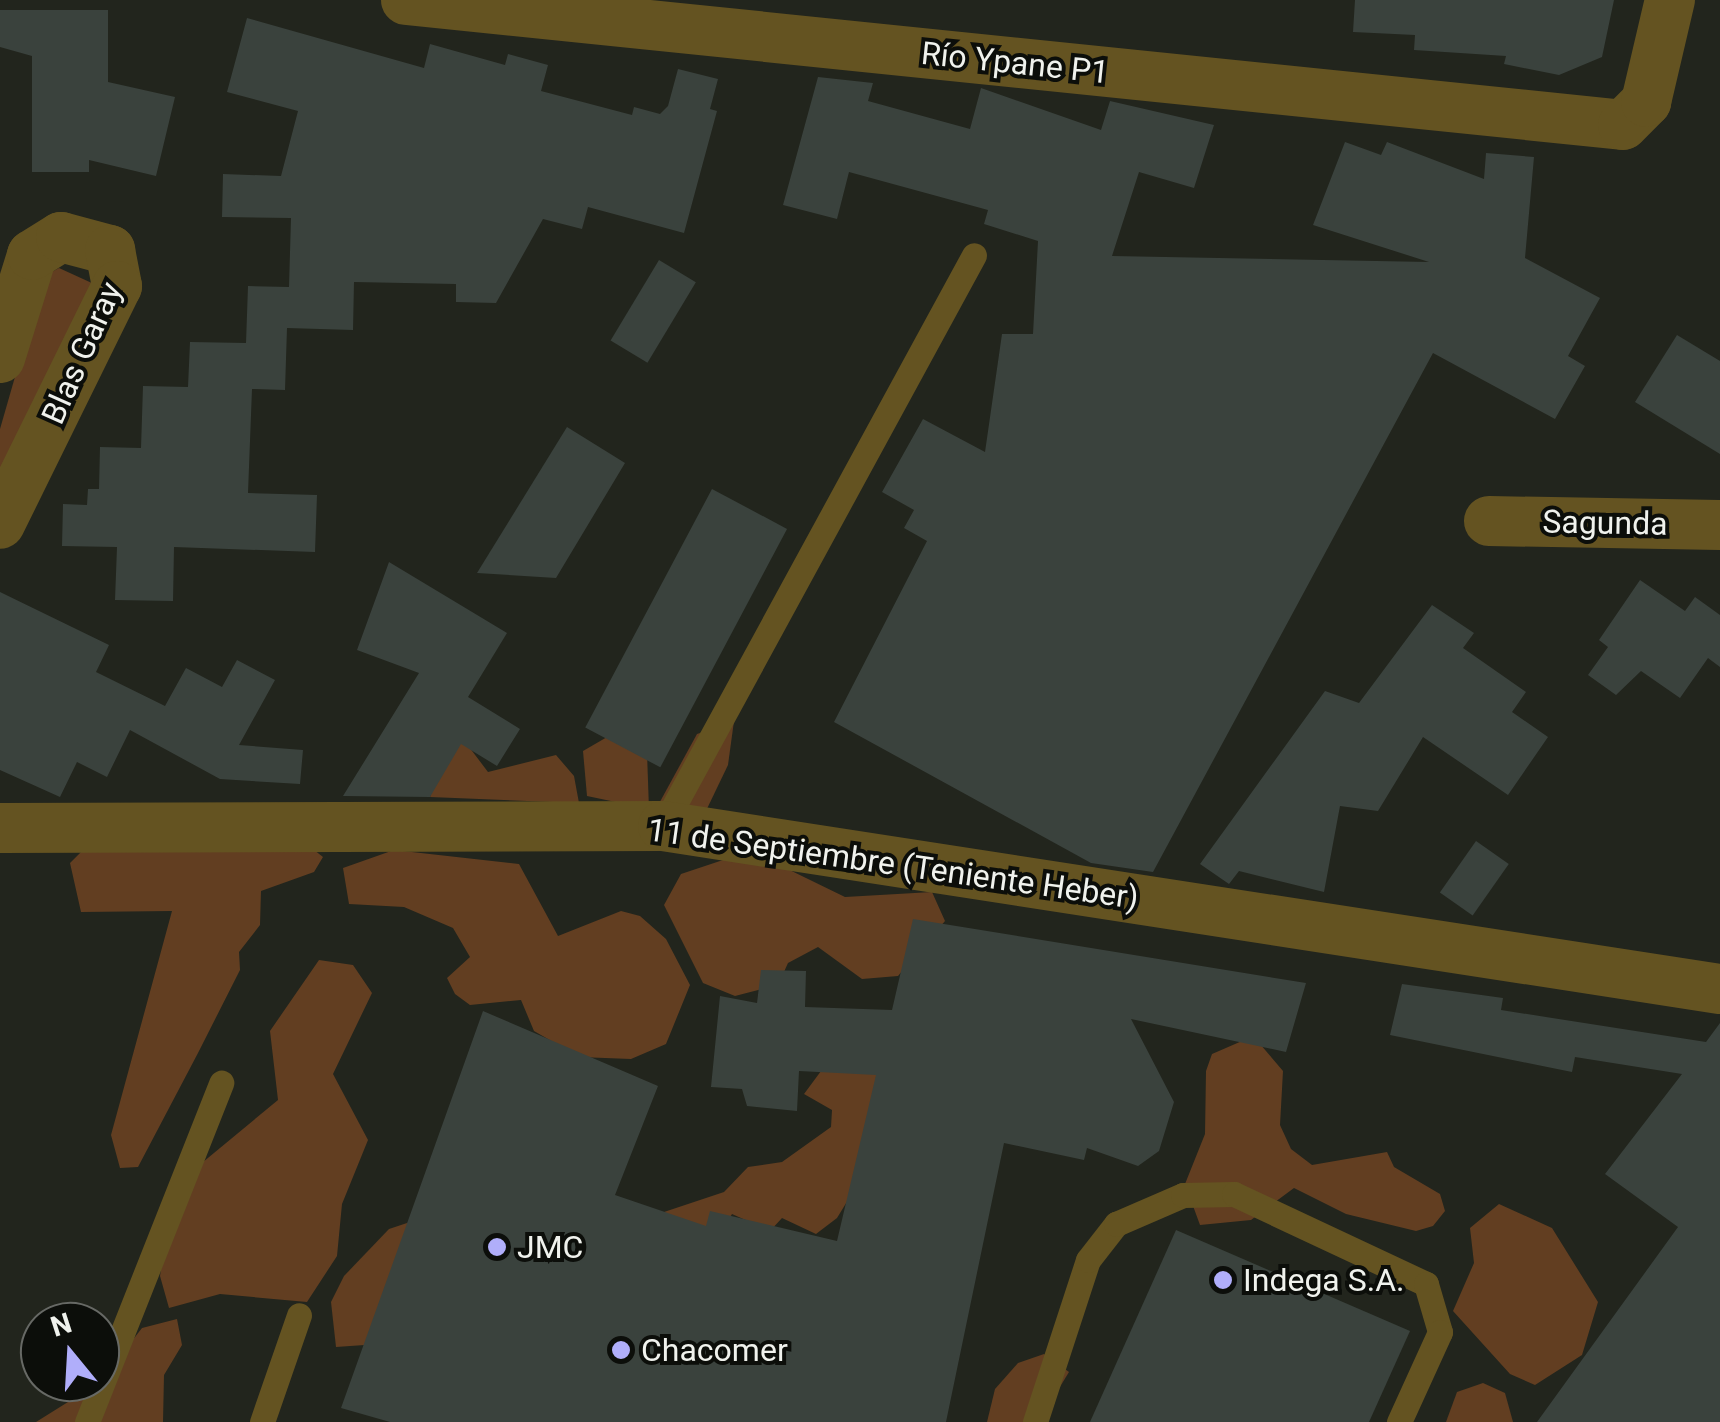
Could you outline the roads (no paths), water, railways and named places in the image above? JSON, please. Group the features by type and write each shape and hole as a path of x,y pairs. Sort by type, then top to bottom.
{"street":[{"name":"Río Ypane P1","path":"406,0 1623,125 1646,102 1670,0"},
{"name":"Blas Garay","path":"0,358 32,254 62,237 110,250 117,286 0,524"},
{"name":"Sagunda","path":"1489,521 1720,525"},
{"name":"11 de Septiembre (Teniente Heber)","path":"0,828 663,826 1720,989"}],"lane":[{"path":"663,826 974,255"},
{"path":"87,1422 221,1083"},
{"path":"1034,1422 1088,1260 1116,1224 1182,1195 1234,1194 1426,1284 1440,1332 1399,1422"},
{"path":"262,1422 299,1315"}],"place":[{"name":"JMC","path":"497,1247"},
{"name":"Indega S.A.","path":"1223,1280"},
{"name":"Chacomer","path":"621,1350"}]}
